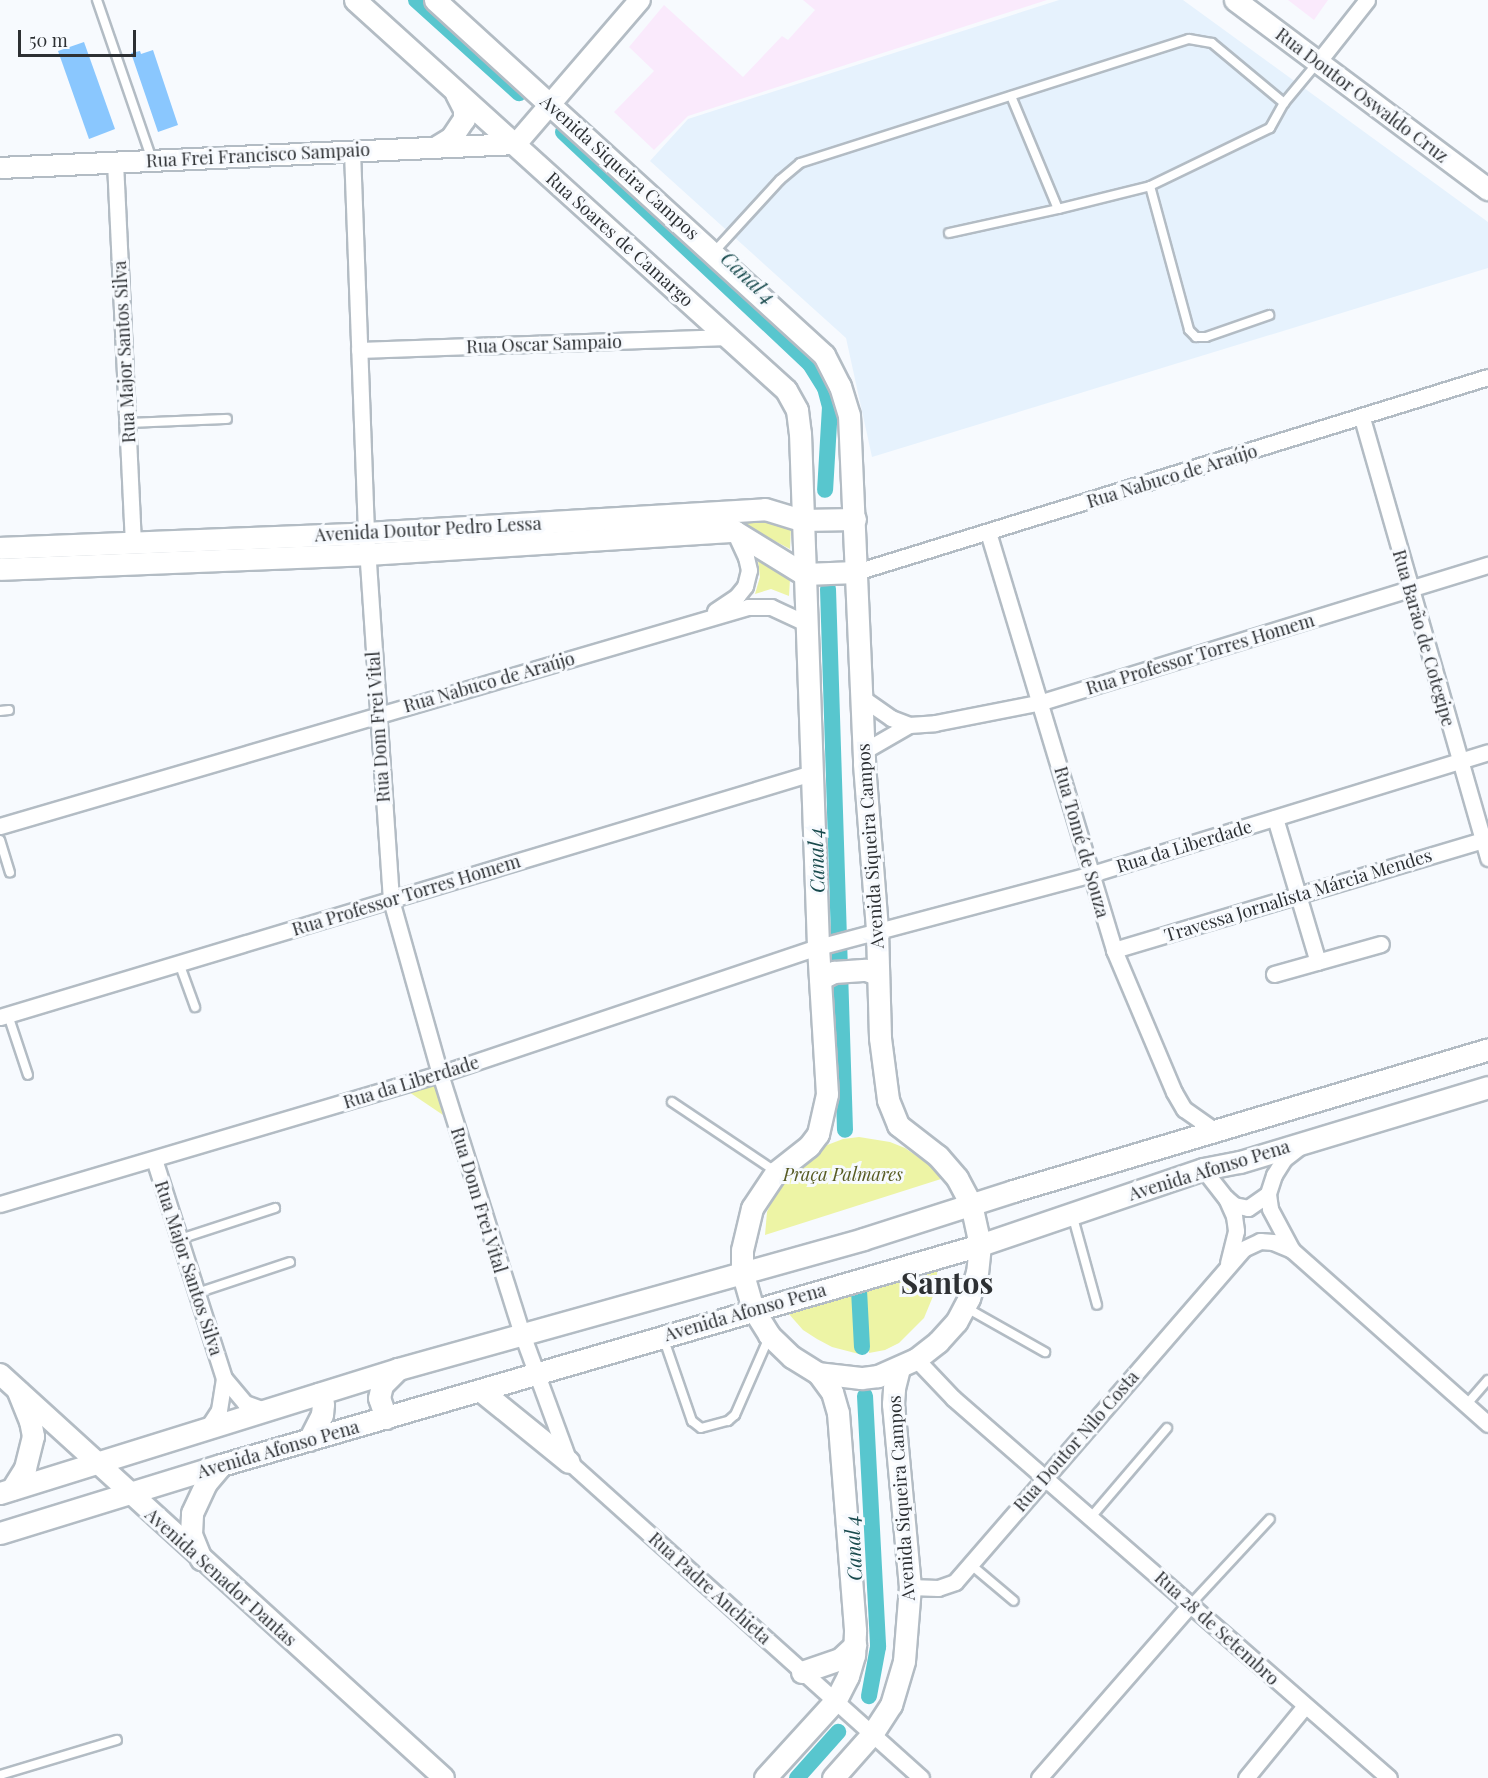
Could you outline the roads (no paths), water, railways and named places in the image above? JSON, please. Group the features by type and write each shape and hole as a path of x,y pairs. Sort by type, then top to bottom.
{"main road":[{"name":"Rua Soares de Camargo","path":"355,0 454,90 519,140 786,390 797,410 809,520"},
{"name":"Avenida Siqueira Campos","path":"435,0 549,108 714,252 824,355 840,386 849,415 852,572 864,751 872,972 888,1100 898,1125 938,1156 957,1178 971,1204 980,1245 977,1272 956,1322 938,1342 901,1366 894,1388 893,1404 910,1587 904,1661 891,1705 868,1730 833,1778"},
{"name":"Rua Doutor Oswaldo Cruz","path":"1236,0 1488,189"},
{"path":"438,146 451,138 464,119 464,109 454,90"},
{"name":"Avenida Doutor Pedro Lessa","path":"0,548 366,533 765,509 809,520 850,519"},
{"path":"809,520 809,574 805,623 812,773 827,976 827,1094 818,1134 809,1146 776,1172 753,1208 742,1250 742,1271 753,1309 770,1335 792,1357 827,1374 861,1378 901,1366"},
{"path":"734,531 809,574 852,572"},
{"name":"Avenida Doutor Pedro Lessa","path":"0,569 367,554 734,531"},
{"path":"827,976 872,972"},
{"name":"Avenida Afonso Pena","path":"6,1491 398,1369 862,1239 971,1204 1488,1049"},
{"name":"Avenida Afonso Pena","path":"0,1533 221,1465 980,1245 1203,1169 1240,1162 1488,1087"},
{"path":"386,1418 379,1398 382,1385 398,1369"},
{"path":"765,1778 838,1704 848,1676 855,1645 837,1413 827,1374"},
{"path":"480,1390 569,1462"},
{"path":"6,1491 25,1468 33,1436 30,1421 18,1391"},
{"path":"309,1440 322,1415 323,1404 319,1394"},
{"path":"201,1559 191,1534 192,1513 206,1483 221,1465"},
{"path":"802,1672 840,1659 855,1645"}],"street":[{"path":"519,140 640,0"},
{"path":"1318,62 1367,0"},
{"name":"Rua Frei Francisco Sampaio","path":"0,168 352,151 519,140"},
{"name":"Rua Dom Frei Vital","path":"352,151 367,554 391,900 440,1074 522,1334"},
{"name":"Rua Major Santos Silva","path":"115,162 133,543"},
{"name":"Rua Oscar Sampaio","path":"359,350 728,337"},
{"name":"Rua Nabuco de Araújo","path":"852,572 1362,418 1488,377"},
{"name":"Rua Barão de Cotegipe","path":"1362,418 1488,858"},
{"path":"699,620 738,596 745,586 749,570 746,557 734,531"},
{"name":"Rua Tomé de Souza","path":"988,532 1042,702 1114,950 1174,1092 1184,1109 1216,1131"},
{"name":"Rua Professor Torres Homem","path":"864,751 909,725 935,723 1042,702 1488,565"},
{"name":"Rua Nabuco de Araújo","path":"0,826 699,620 761,606 805,623"},
{"path":"861,697 891,718 909,725"},
{"name":"Rua da Liberdade","path":"0,1204 440,1074 870,931 1092,874 1488,752"},
{"name":"Rua Professor Torres Homem","path":"4,1016 812,773"},
{"path":"1275,818 1318,962"},
{"name":"Travessa Jornalista Márcia Mendes","path":"1114,950 1483,840"},
{"path":"1274,974 1381,944"},
{"path":"1310,1139 1284,1159 1274,1175 1268,1194 1270,1209 1292,1250 1488,1424"},
{"name":"Rua Major Santos Silva","path":"154,1159 224,1378 245,1402 264,1410"},
{"path":"1203,1169 1234,1205 1248,1208 1268,1194"},
{"path":"1226,1198 1234,1216 1236,1231 1227,1265"},
{"name":"Rua Doutor Nilo Costa","path":"910,1587 938,1588 955,1582 1227,1265 1251,1243 1273,1242 1292,1250"},
{"name":"Rua Padre Anchieta","path":"522,1334 569,1462 921,1778"},
{"name":"Rua 28 de Setembro","path":"901,1366 953,1398 1389,1778"},
{"name":"Avenida Senador Dantas","path":"0,1374 128,1493 444,1778"},
{"name":"Rua Major Santos Silva","path":"208,1427 219,1410 224,1378"},
{"path":"1039,1778 1191,1605"},
{"path":"1246,1778 1305,1706"}],"lane":[{"path":"97,0 152,160"},
{"path":"714,252 780,180 800,163 1189,39 1212,43 1284,102"},
{"path":"949,233 1150,186 1270,128 1284,102 1318,62"},
{"path":"1011,96 1058,209"},
{"path":"1150,186 1189,330 1196,337 1206,338 1269,315"},
{"path":"127,423 226,419"},
{"path":"0,711 9,710"},
{"path":"0,840 10,873"},
{"path":"179,963 195,1006"},
{"path":"4,1016 28,1075"},
{"path":"672,1102 776,1172"},
{"path":"180,1239 275,1208"},
{"path":"1072,1214 1097,1305"},
{"path":"197,1293 290,1262"},
{"path":"964,1307 1045,1352"},
{"path":"663,1336 692,1421 701,1428 725,1422 735,1415 770,1335"},
{"path":"1466,1405 1488,1380"},
{"path":"1091,1517 1167,1428"},
{"path":"1191,1605 1270,1519"},
{"path":"970,1564 1014,1601"},
{"path":"0,1775 117,1740"}],"waterway":[{"name":"Canal 4","path":"416,0 519,93"},
{"name":"Canal 4","path":"563,132 810,364 825,388 830,407 825,490"},
{"name":"Canal 4","path":"828,589 845,1130"},
{"name":"Canal 4","path":"859,1290 862,1347"},
{"name":"Canal 4","path":"865,1396 878,1647 869,1696"},
{"name":"Canal 4","path":"797,1778 838,1732"}],"district":[{"name":"Santos","path":"947,1282"}],"park label":[{"name":"Praça Palmares","path":"843,1174"}]}
